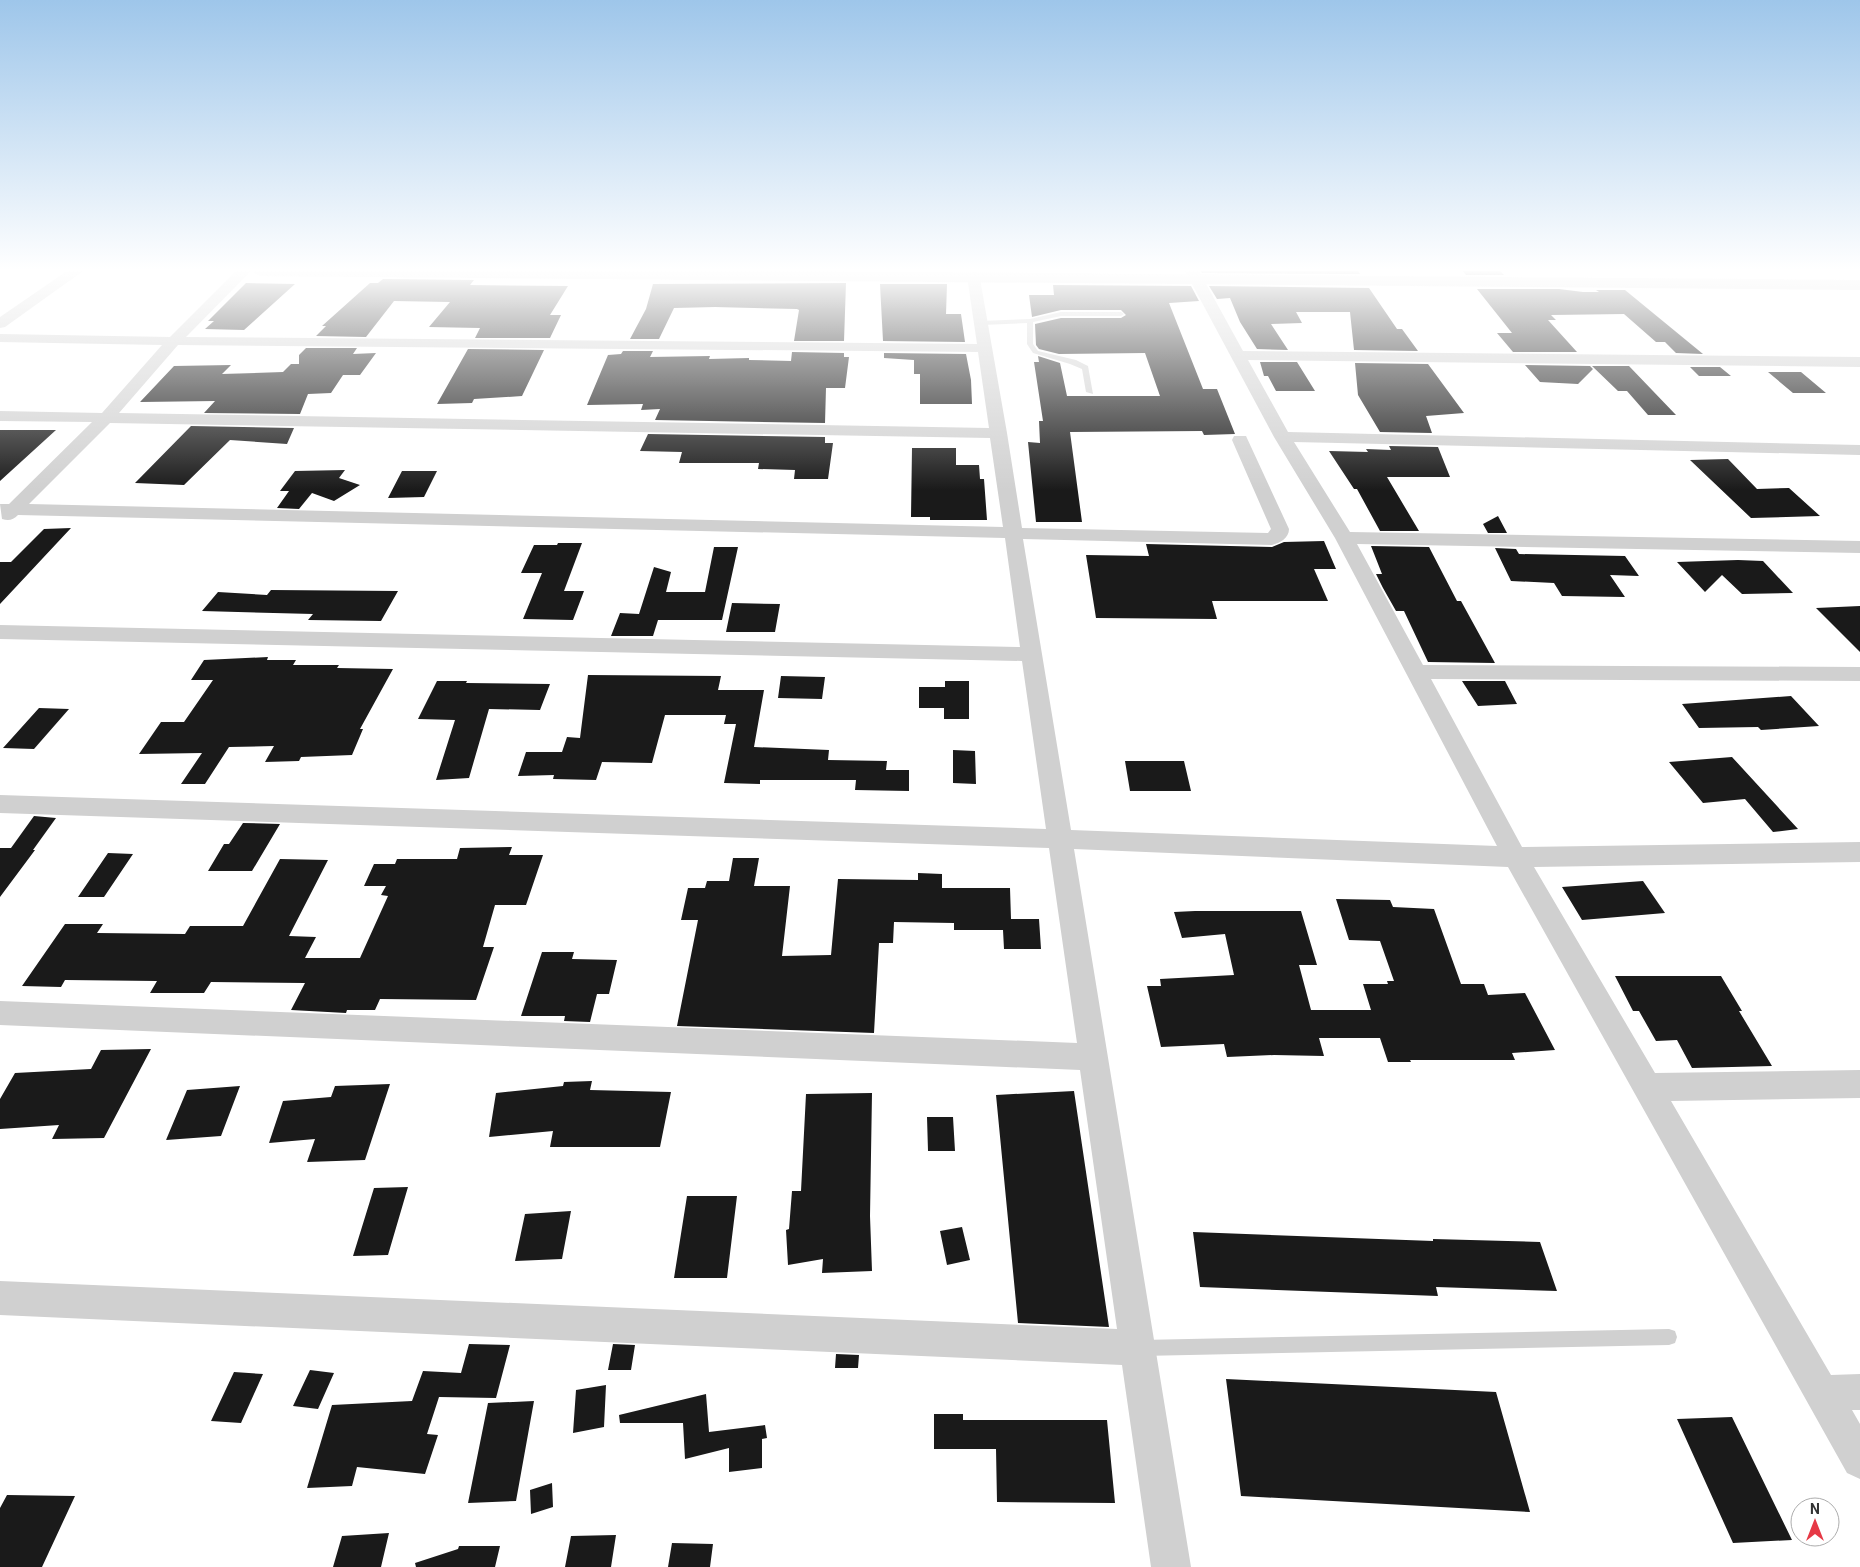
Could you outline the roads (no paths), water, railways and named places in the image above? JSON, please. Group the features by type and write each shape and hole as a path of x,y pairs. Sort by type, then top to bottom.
{"street":[{"path":"0,524 7,509 107,417 171,344"},
{"path":"536,344 984,348"},
{"path":"984,344 999,433 1171,1567"},
{"path":"1230,344 1282,437 1344,538 1515,857 1860,1460"},
{"path":"1236,355 1860,362"},
{"path":"0,416 999,433"},
{"path":"1282,437 1860,450"},
{"path":"7,509 1272,539 1280,533 1280,529 1240,440"},
{"path":"1344,538 1860,547"},
{"path":"0,632 1032,654"},
{"path":"1416,672 1860,674"},
{"path":"0,804 1060,839 1515,857 1860,852"},
{"path":"0,1013 1094,1057"},
{"path":"1646,1087 1860,1084"},
{"path":"0,1298 1138,1348"},
{"path":"1821,1393 1860,1392"}],"lane":[{"path":"1030,344 1035,352 1073,362 1085,368 1090,392"},
{"path":"1138,1348 1669,1337"}]}
